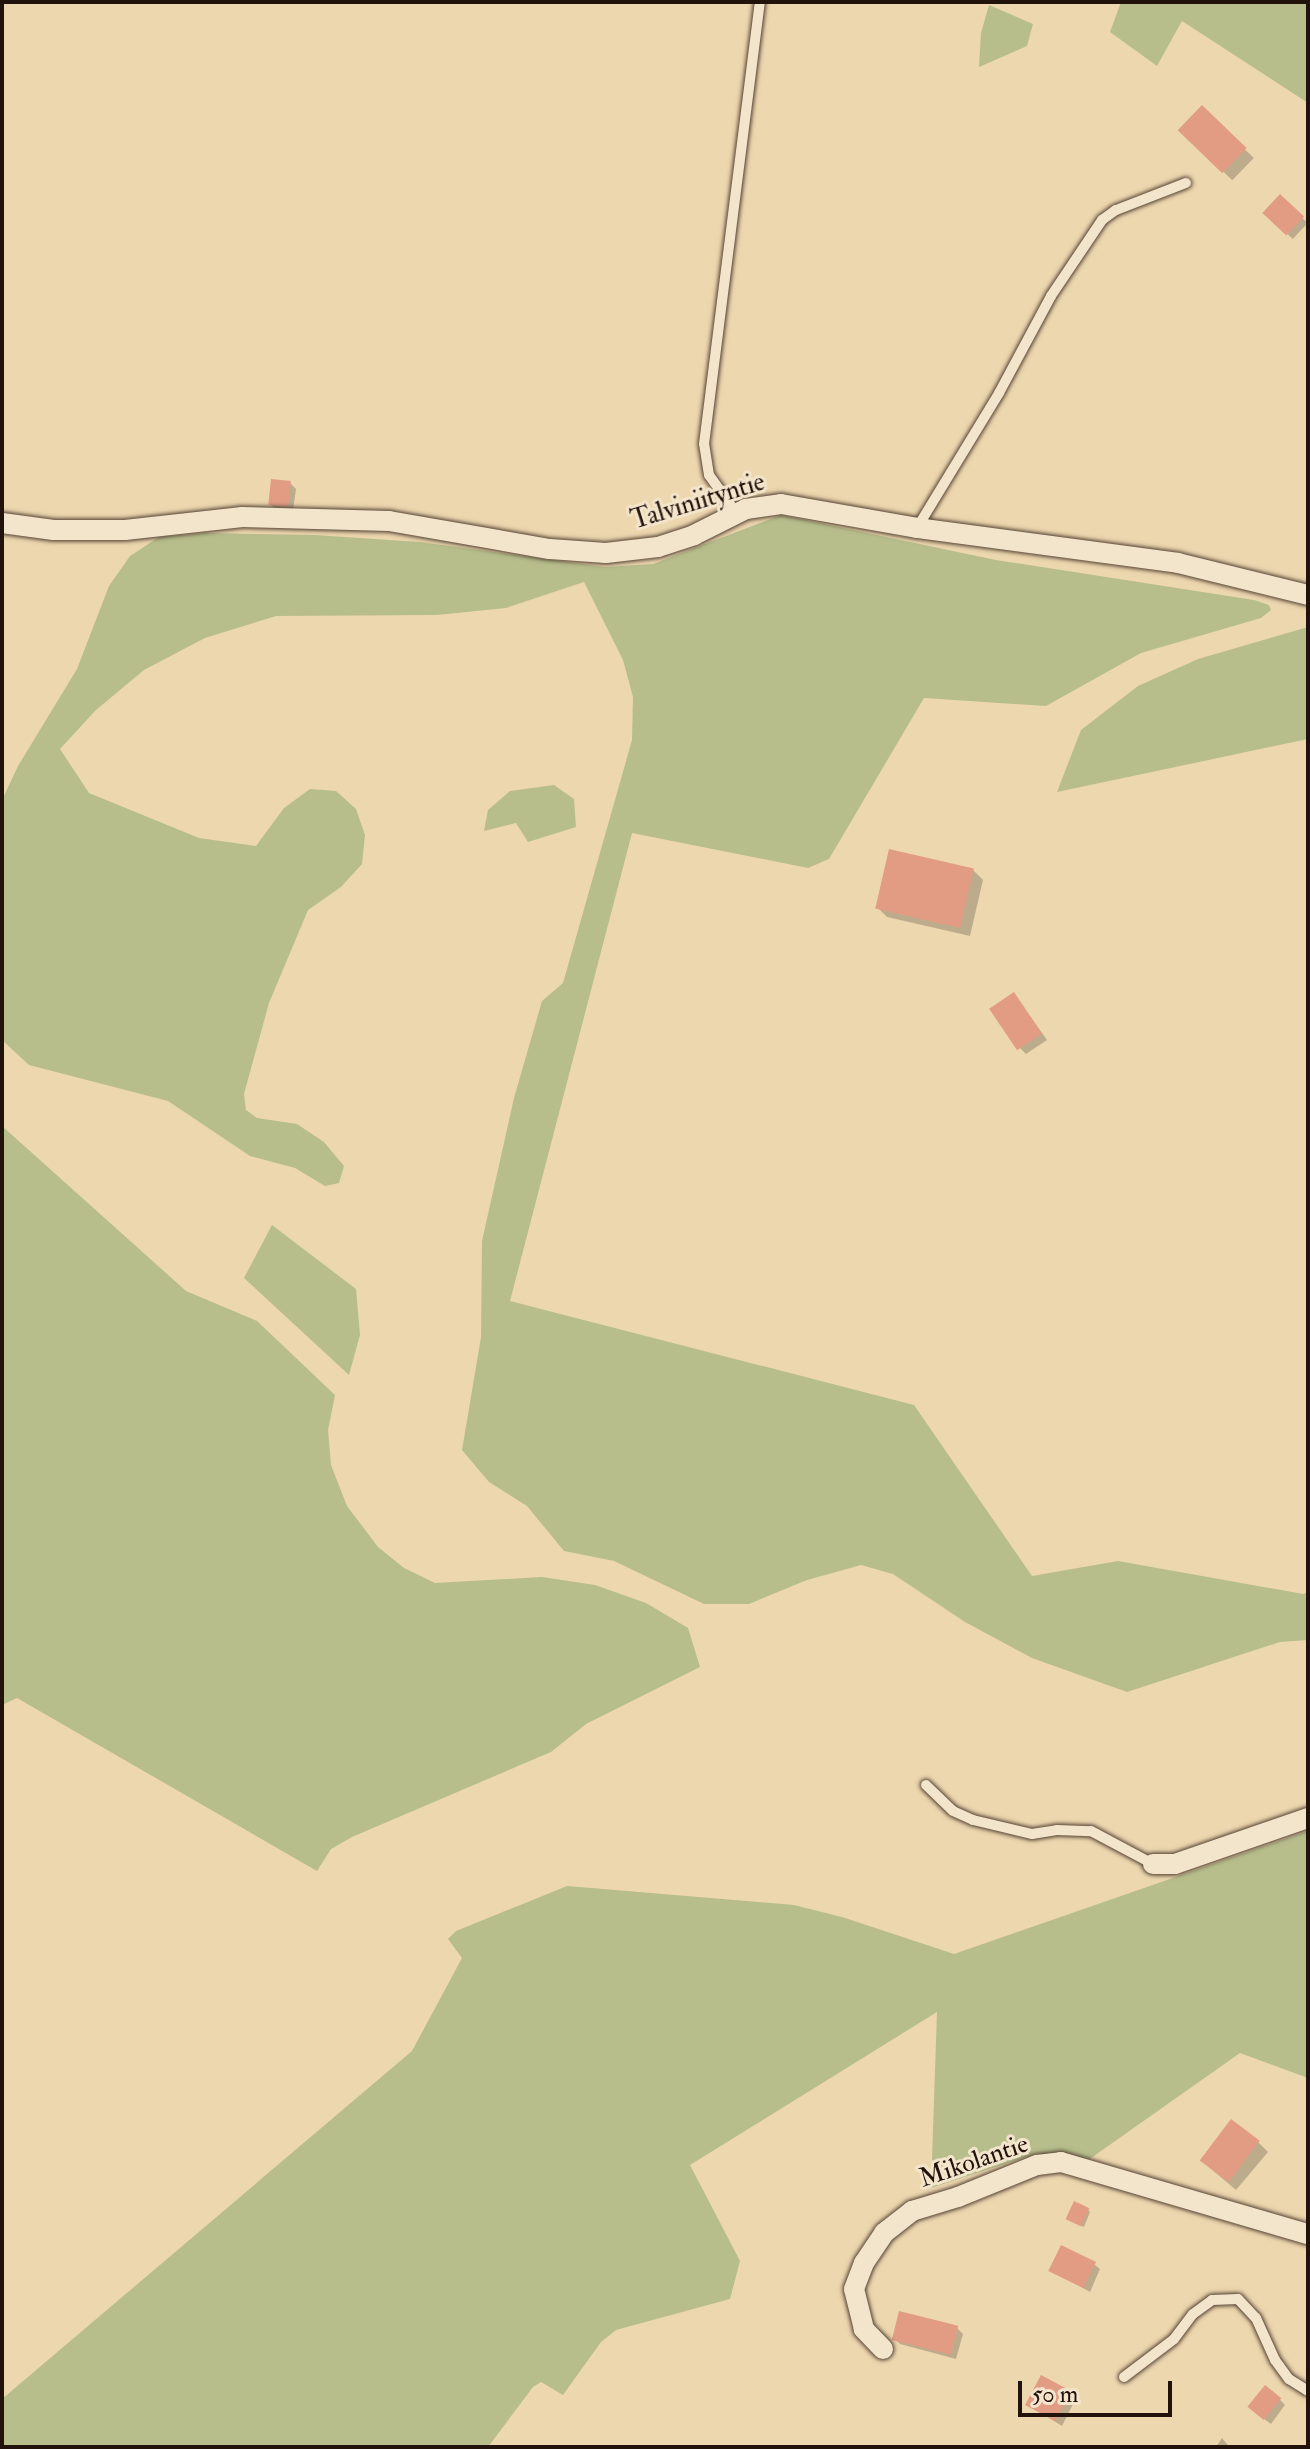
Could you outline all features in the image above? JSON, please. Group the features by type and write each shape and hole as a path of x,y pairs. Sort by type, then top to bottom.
{"street":[{"name":"Talviniityntie","path":"2,523 54,530 125,530 242,517 389,521 550,549 606,553 658,547 737,514 781,504 917,528 1178,563 1308,595"},
{"path":"1153,1864 1175,1864 1308,1818"},
{"name":"Mikolantie","path":"883,2349 864,2329 854,2289 864,2263 884,2233 912,2211 958,2197 1037,2165 1061,2162 1308,2234"}],"lane":[{"path":"737,514 709,475 704,444 760,2"},
{"path":"917,528 999,393 1051,296 1102,220 1116,210 1186,183"},
{"path":"926,1785 953,1811 973,1820 1032,1834 1057,1830 1091,1831 1153,1864"},
{"path":"1124,2377 1174,2339 1193,2314 1212,2300 1238,2299 1256,2318 1275,2360 1289,2379 1308,2391"}],"green space":[{"path":"1121,2 1308,2 1308,103 1182,21 1157,66 1110,32"},
{"path":"989,5 1033,24 1027,46 979,67 981,33"},
{"path":"781,515 996,560 1254,600 1269,605 1271,610 1261,618 1141,653 1046,706 924,698 829,859 808,868 632,833 510,1301 914,1405 1032,1576 1118,1561 1303,1594 1308,1592 1308,1640 1280,1642 1127,1692 1032,1658 965,1622 893,1574 861,1565 807,1580 749,1604 704,1604 614,1561 564,1551 527,1506 489,1482 462,1450 481,1337 482,1241 514,1098 542,1001 563,983 632,740 633,697 623,660 584,582 506,608 437,615 276,616 205,638 144,670 96,710 60,749 89,793 199,838 256,846 284,808 310,789 336,791 356,809 365,835 362,864 341,887 308,910 269,1003 244,1094 246,1110 257,1118 297,1124 324,1142 344,1166 339,1183 325,1186 295,1168 250,1156 168,1101 29,1065 2,1040 2,800 18,766 77,669 109,586 130,556 159,537 205,533 315,535 420,542 605,567 653,564"},
{"path":"1308,627 1308,739 1057,792 1081,730 1138,686 1198,659"},
{"path":"554,785 574,799 576,827 528,842 516,823 484,831 488,810 510,791"},
{"path":"2,1126 186,1291 257,1321 335,1395 328,1430 331,1465 347,1506 378,1547 404,1568 435,1583 542,1577 595,1585 646,1603 688,1628 700,1667 586,1724 551,1752 352,1837 331,1849 317,1871 17,1698 2,1705"},
{"path":"272,1225 356,1289 360,1335 349,1375 244,1278"},
{"path":"1308,1831 1308,2078 1240,2053 1084,2163 1063,2154 1036,2154 931,2188 937,2012 690,2165 740,2261 730,2299 616,2330 601,2342 563,2395 541,2382 533,2387 488,2447 2,2447 2,2399 412,2051 462,1958 448,1939 456,1931 567,1886 794,1905 842,1917 954,1954"}],"building":[{"path":"1202,105 1247,148 1222,173 1178,130"},
{"path":"1280,194 1304,217 1286,236 1262,213"},
{"path":"271,479 291,481 288,507 268,505"},
{"path":"889,849 974,869 960,928 875,908"},
{"path":"1014,992 1042,1033 1017,1050 989,1009"},
{"path":"1231,2119 1260,2141 1228,2182 1200,2161"},
{"path":"1074,2201 1089,2208 1081,2226 1066,2219"},
{"path":"1061,2245 1096,2262 1083,2288 1048,2271"},
{"path":"899,2311 958,2326 951,2355 892,2340"},
{"path":"1041,2375 1071,2391 1055,2421 1025,2405"},
{"path":"1265,2385 1281,2398 1264,2420 1247,2407"}]}
